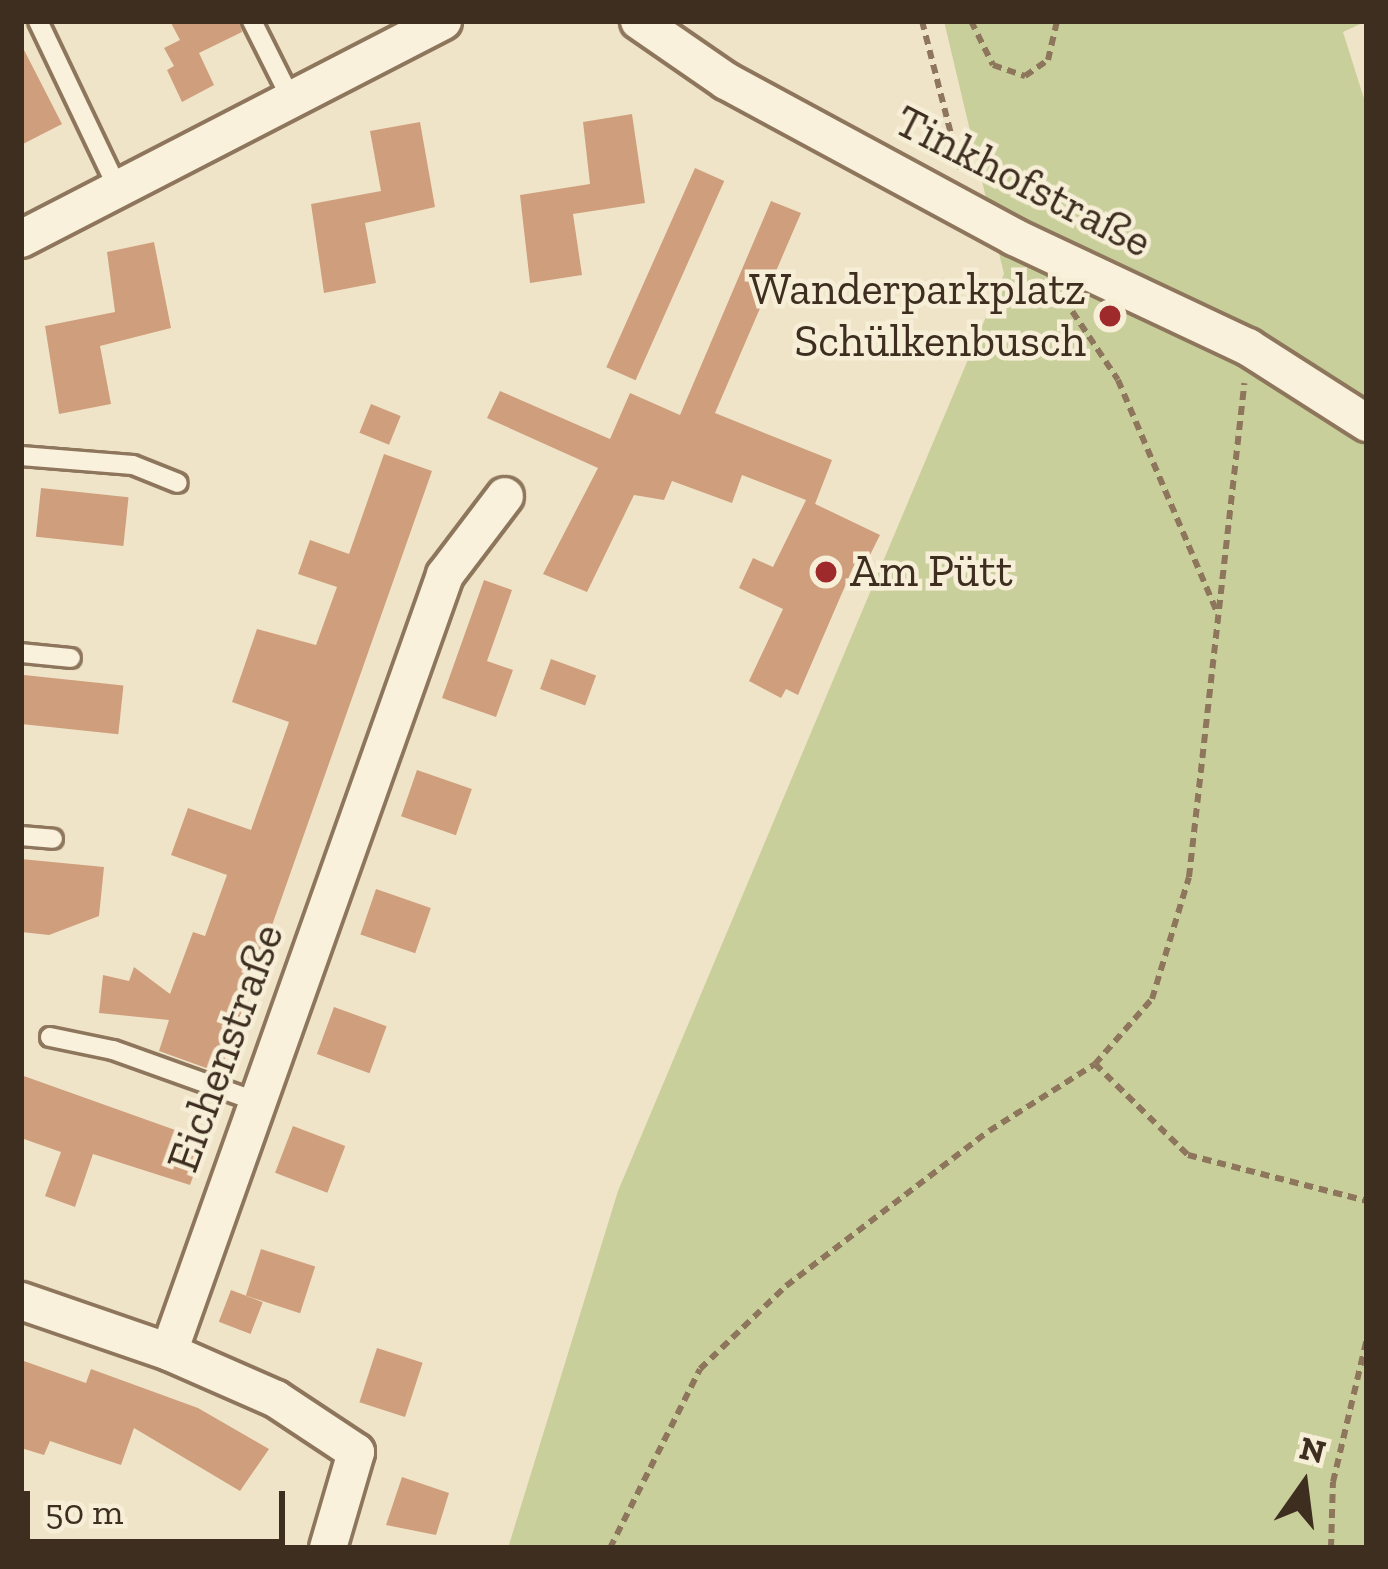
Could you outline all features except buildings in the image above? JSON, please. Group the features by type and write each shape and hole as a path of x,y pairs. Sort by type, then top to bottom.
{"street":[{"path":"21,239 443,21"},
{"name":"Tinkhofstraße","path":"639,21 726,81 1031,245 1248,347 1367,423"},
{"name":"Eichenstraße","path":"169,1352 446,575 505,496"},
{"path":"21,1301 169,1352 276,1399 356,1452 328,1548"}],"lane":[{"path":"38,21 118,189"},
{"path":"252,21 291,99"},
{"path":"21,456 133,465 178,483"},
{"path":"21,653 71,658"},
{"path":"21,836 53,839"},
{"path":"50,1037 113,1050 258,1102"}],"path":[{"path":"922,21 962,179"},
{"path":"971,21 993,65 1025,76 1048,60 1057,21"},
{"path":"1031,245 1118,380 1218,616"},
{"path":"610,1548 700,1369 786,1286 989,1131 1095,1064 1152,999 1190,877 1248,347"},
{"path":"1095,1064 1188,1155 1367,1201"},
{"path":"1331,1548 1333,1482 1367,1338"}],"green space":[{"path":"944,21 1367,21 1343,32 1367,108 1367,1548 508,1548 618,1191 1004,274"}],"place":[{"name":"Wanderparkplatz Schülkenbusch","path":"1110,316"},
{"name":"Am Pütt","path":"826,572"}]}
